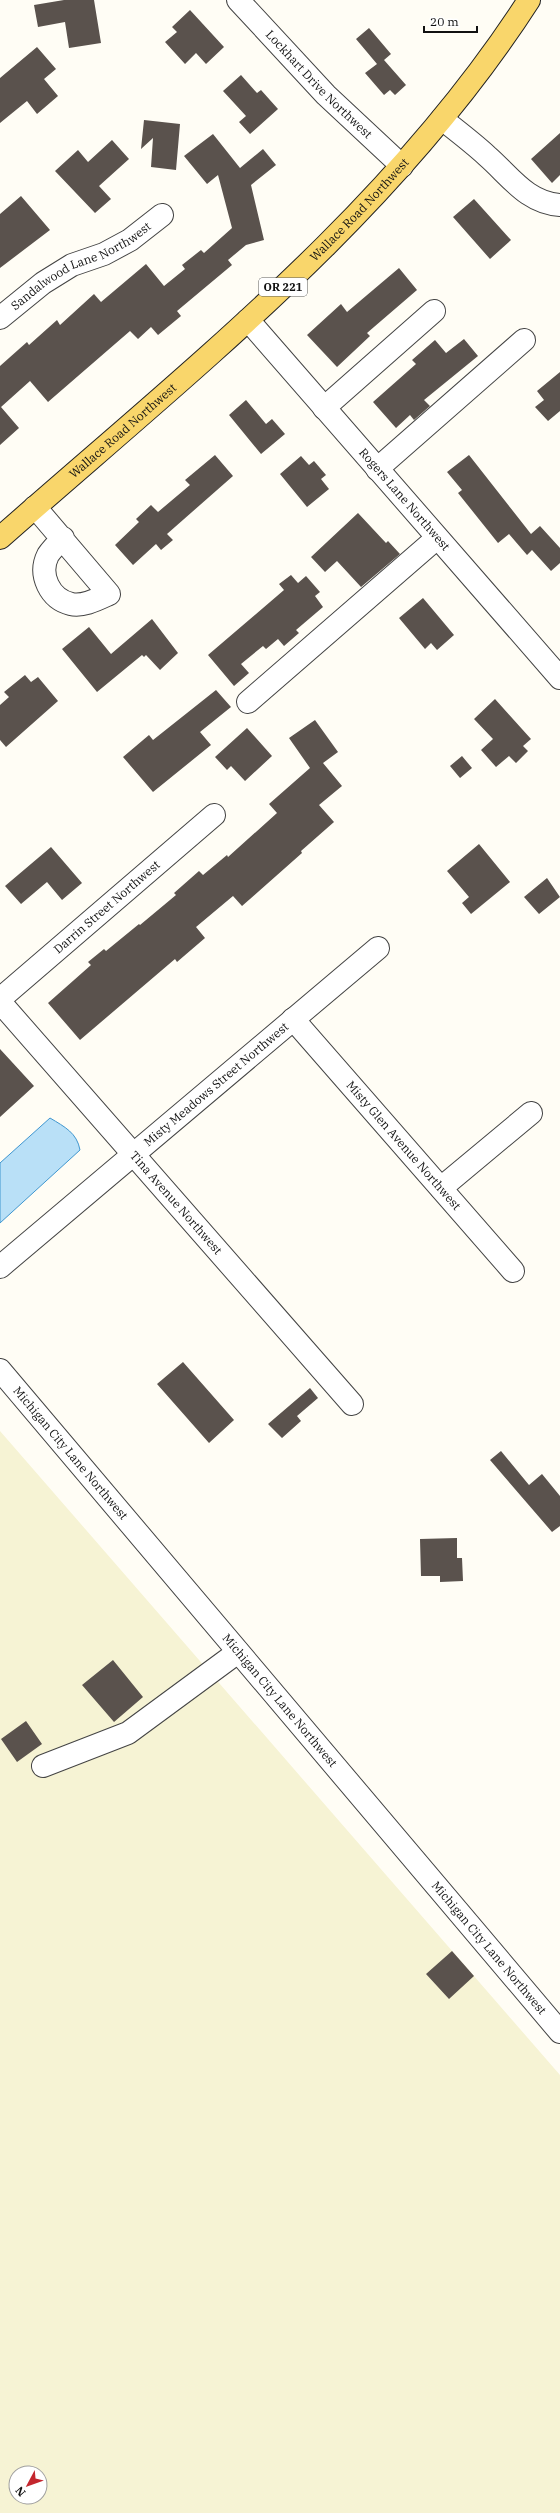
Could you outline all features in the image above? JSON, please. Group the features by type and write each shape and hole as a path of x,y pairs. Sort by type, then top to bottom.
{"main road":[{"name":"Wallace Road Northwest","path":"0,538 248,320 326,245 402,166 442,119 493,53 529,0"}],"street":[{"name":"Lockhart Drive Northwest","path":"238,0 326,95 402,166"},
{"path":"442,119 530,196 536,200 560,205"},
{"name":"Sandalwood Lane Northwest","path":"0,318 43,283 72,265 104,254 130,240 162,215"},
{"path":"324,408 434,311"},
{"name":"Rogers Lane Northwest","path":"248,320 560,678"},
{"path":"377,469 524,340"},
{"path":"35,507 63,538"},
{"path":"248,702 437,538"},
{"name":"Darrin Street Northwest","path":"0,1001 214,815"},
{"name":"Misty Meadows Street Northwest","path":"0,1267 378,948"},
{"name":"Tina Avenue Northwest","path":"0,1001 352,1404"},
{"name":"Misty Glen Avenue Northwest","path":"293,1019 513,1271"},
{"path":"441,1188 531,1113"},
{"name":"Michigan City Lane Northwest","path":"0,1370 560,2032"},
{"path":"43,1766 128,1733 238,1652"}],"shaded area":[{"path":"0,1431 560,2075 560,2513 0,2513"}],"water":[{"path":"50,1118 70,1131 76,1139 80,1150 0,1223 0,1163"}],"building":[{"path":"64,0 94,0 101,43 69,48 65,22 38,27 34,5"},
{"path":"190,10 224,47 206,64 196,53 185,64 165,42 177,32 172,27"},
{"path":"369,28 391,54 384,60 406,85 395,95 390,90 384,95 365,73 377,64 356,39"},
{"path":"37,47 56,69 44,79 58,96 37,114 27,101 0,123 0,78"},
{"path":"241,75 257,93 261,90 278,109 250,134 239,122 246,116 223,91"},
{"path":"144,120 180,124 176,170 151,167 153,138 141,149"},
{"path":"560,133 560,175 552,183 531,159"},
{"path":"213,134 240,168 263,149 276,165 251,185 264,240 246,245 228,260 232,265 177,311 181,316 158,335 151,327 138,339 130,331 48,402 30,381 1,407 19,428 0,445 0,366 27,342 29,345 57,320 60,325 94,294 101,302 146,264 164,286 185,269 182,265 201,250 204,253 232,228 218,175 207,184 184,156"},
{"path":"112,140 129,159 99,186 111,199 95,213 55,171 78,150 88,162"},
{"path":"21,196 50,230 0,268 0,214"},
{"path":"474,199 511,240 490,259 453,217"},
{"path":"399,268 417,290 367,333 370,336 337,367 307,335 341,304 347,312"},
{"path":"464,339 478,356 424,400 430,406 414,420 410,415 396,428 373,402 416,364 412,360 435,340 446,353"},
{"path":"560,372 560,411 548,421 535,407 544,400 537,391"},
{"path":"246,400 266,424 272,419 285,434 261,454 229,415"},
{"path":"215,455 233,476 167,534 173,540 161,550 156,544 133,565 115,545 139,522 136,519 151,505 158,512 190,485 185,480"},
{"path":"469,455 531,534 540,526 560,548 560,563 551,571 532,550 527,555 509,534 498,543 458,493 462,490 447,472"},
{"path":"301,456 309,465 314,461 326,475 321,479 329,489 307,507 280,474"},
{"path":"358,513 386,543 388,541 400,554 361,587 337,561 325,572 311,557"},
{"path":"291,575 298,583 306,576 320,592 315,596 323,607 296,630 299,633 284,646 278,639 266,649 263,646 241,664 249,673 234,686 208,655 284,590 279,584"},
{"path":"423,598 454,635 437,650 431,643 425,649 399,618"},
{"path":"152,619 178,653 160,670 146,655 144,657 142,655 97,692 62,649 89,627 111,654"},
{"path":"25,675 31,682 38,677 58,701 6,747 0,740 0,705 9,697 4,692"},
{"path":"216,690 231,707 200,732 211,745 153,792 123,757 149,735 153,740"},
{"path":"495,699 531,739 523,746 528,751 516,763 509,756 496,767 481,750 493,739 474,719"},
{"path":"315,720 338,752 323,763 342,786 319,805 334,822 301,851 302,853 242,906 233,896 196,927 205,938 177,962 175,959 80,1040 48,1003 91,965 88,962 104,949 106,951 139,924 140,925 176,895 174,893 199,871 203,875 227,855 228,857 277,813 269,804 310,768 289,738"},
{"path":"247,728 272,756 245,781 231,766 227,770 215,757"},
{"path":"462,756 472,768 460,778 450,766"},
{"path":"479,844 510,882 471,914 462,903 469,897 447,871"},
{"path":"51,847 82,883 62,900 47,882 21,904 5,886"},
{"path":"547,878 560,897 539,914 524,897"},
{"path":"0,1049 34,1086 0,1117"},
{"path":"183,1362 234,1420 209,1443 157,1384"},
{"path":"310,1388 318,1398 297,1416 301,1421 282,1438 268,1424"},
{"path":"501,1451 529,1485 542,1474 560,1496 560,1526 552,1532 490,1460"},
{"path":"457,1538 457,1558 462,1558 463,1581 440,1582 440,1576 421,1576 420,1539"},
{"path":"113,1660 143,1697 114,1722 82,1685"},
{"path":"26,1721 42,1744 17,1762 1,1739"},
{"path":"452,1951 474,1976 449,1999 426,1974"}]}
